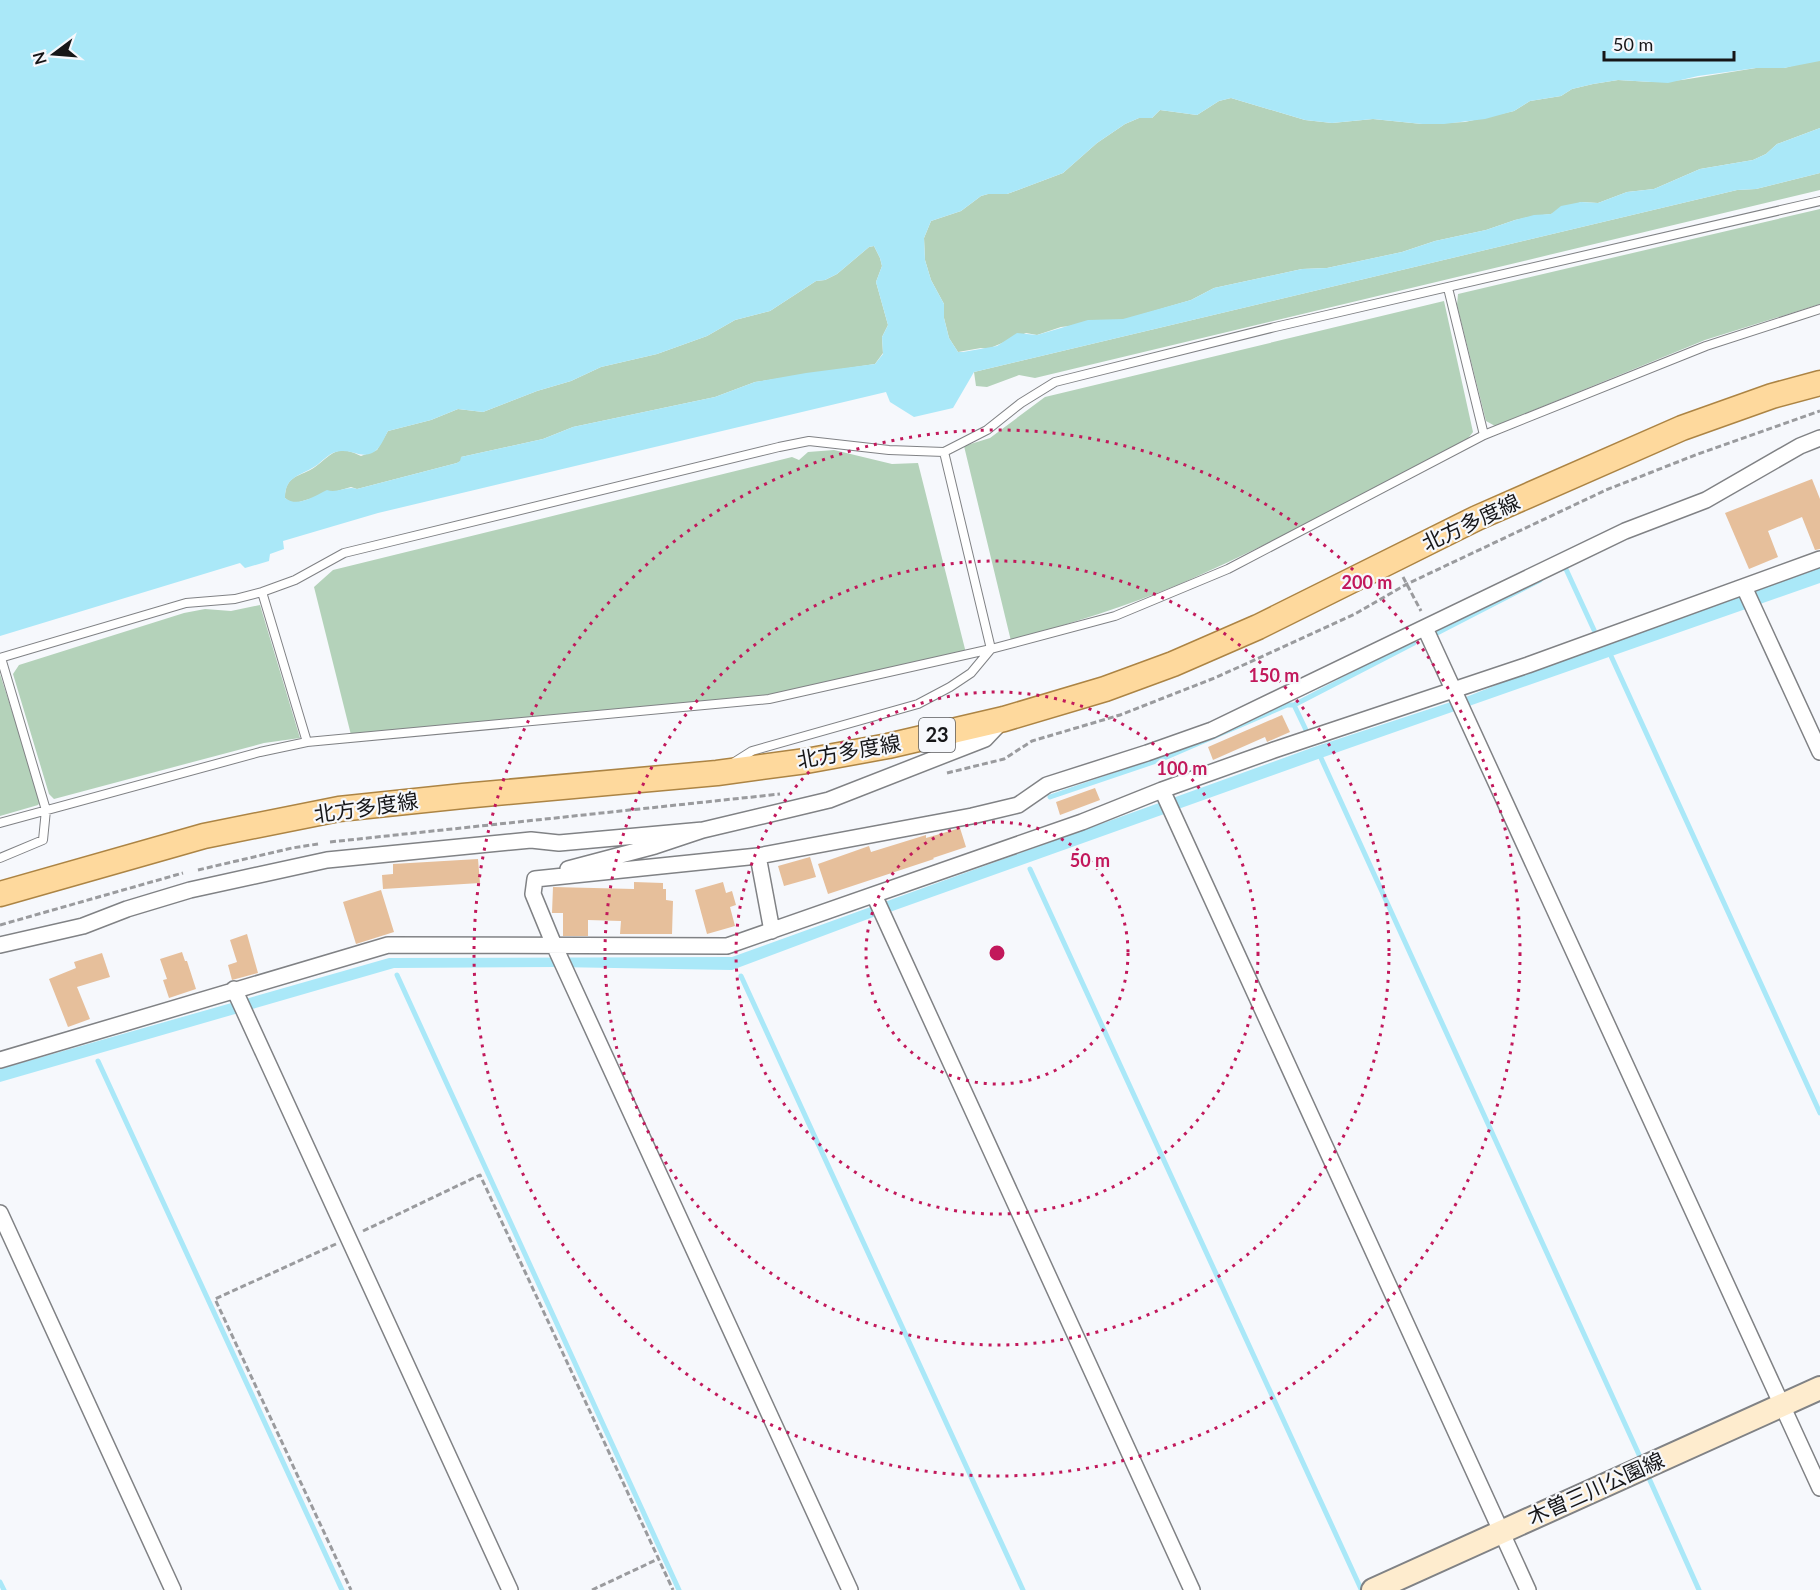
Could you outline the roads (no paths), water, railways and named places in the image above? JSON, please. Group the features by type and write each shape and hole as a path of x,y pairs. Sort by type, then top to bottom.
{"main road":[{"name":"北方多度線","path":"0,894 204,836 339,809 717,773 807,761 888,746 1004,719 1173,664 1258,627 1477,518 1682,428 1772,396 1820,383"},
{"name":"木曽三川公園線","path":"1373,1590 1820,1388"}],"street":[{"path":"535,879 758,856 1018,805 1047,785 1212,730 1625,531 1706,500 1800,446 1820,438"},
{"path":"0,1060 236,993 388,945 556,949 727,946 875,897 1455,692 1745,589 1820,559"},
{"path":"1745,589 1820,752"},
{"path":"1427,627 1820,1488"},
{"path":"535,879 703,830 829,800 985,739 1004,719"},
{"path":"1164,793 1528,1590"},
{"path":"0,945 83,926 127,909 190,890 327,860 531,840 560,843 703,830"},
{"path":"758,856 772,931"},
{"path":"535,879 534,894 556,949 850,1590"},
{"path":"875,897 1192,1590"},
{"path":"236,993 510,1590"},
{"path":"0,1213 173,1590"}],"lane":[{"path":"0,858 42,840 46,810 0,658 186,603 236,599 262,592 295,580 344,553 779,447 809,441 889,450 944,452 987,430 1021,403 1055,382 1275,327 1820,201"},
{"path":"1448,288 1485,435"},
{"path":"0,823 260,752 307,742 770,699 991,649 1115,616 1228,569 1485,435 1706,346 1820,309"},
{"path":"944,452 991,649"},
{"path":"262,592 307,742"},
{"path":"717,773 752,751 918,704 950,687 971,672 991,649"}],"water":[{"path":"0,0 1820,0 1820,61 1784,68 1756,68 1698,76 1668,83 1618,80 1593,84 1572,89 1561,96 1530,101 1514,111 1485,119 1444,124 1373,119 1332,123 1305,120 1231,98 1219,101 1197,115 1160,110 1152,118 1139,118 1125,124 1097,143 1063,173 1007,194 981,196 961,211 931,221 924,238 925,260 931,280 944,304 944,318 949,338 958,352 963,352 997,346 1017,333 1037,335 1088,320 1123,319 1191,300 1214,288 1302,269 1327,268 1402,252 1534,215 1551,214 1561,206 1581,202 1598,203 1627,192 1654,189 1700,169 1753,160 1766,154 1777,144 1820,128 1820,173 1756,189 1737,190 974,372 953,408 914,417 890,402 886,392 378,513 283,541 284,549 270,554 269,561 245,568 240,563 0,636","holes":["874,246 882,266 876,282 888,325 882,337 883,354 875,364 755,382 715,397 573,427 543,439 461,457 457,463 357,489 327,490 311,498 295,502 285,498 290,481 333,453 345,451 368,454 382,444 388,431 431,420 458,409 483,412 537,391 571,381 601,367 657,354 707,336 735,320 770,311 816,281 825,280 837,274 869,247"]},
{"path":"1820,568 1820,583 876,916 732,970 556,967 394,968 0,1082 0,1069 389,958 732,957 1314,747 1466,697 1590,648"}],"waterway":[{"path":"1561,569 1565,567 1594,630"},
{"path":"1437,633 1540,580"},
{"path":"1294,705 1414,643"},
{"path":"1611,656 1820,1113"},
{"path":"1050,797 1162,759 1287,705 1294,705 1306,730"},
{"path":"1321,758 1641,1459"},
{"path":"1030,869 1361,1589"},
{"path":"397,975 679,1590"},
{"path":"741,976 1023,1590"},
{"path":"98,1061 342,1590"},
{"path":"1648,1476 1699,1590"},
{"path":"0,1582 4,1590"}]}
